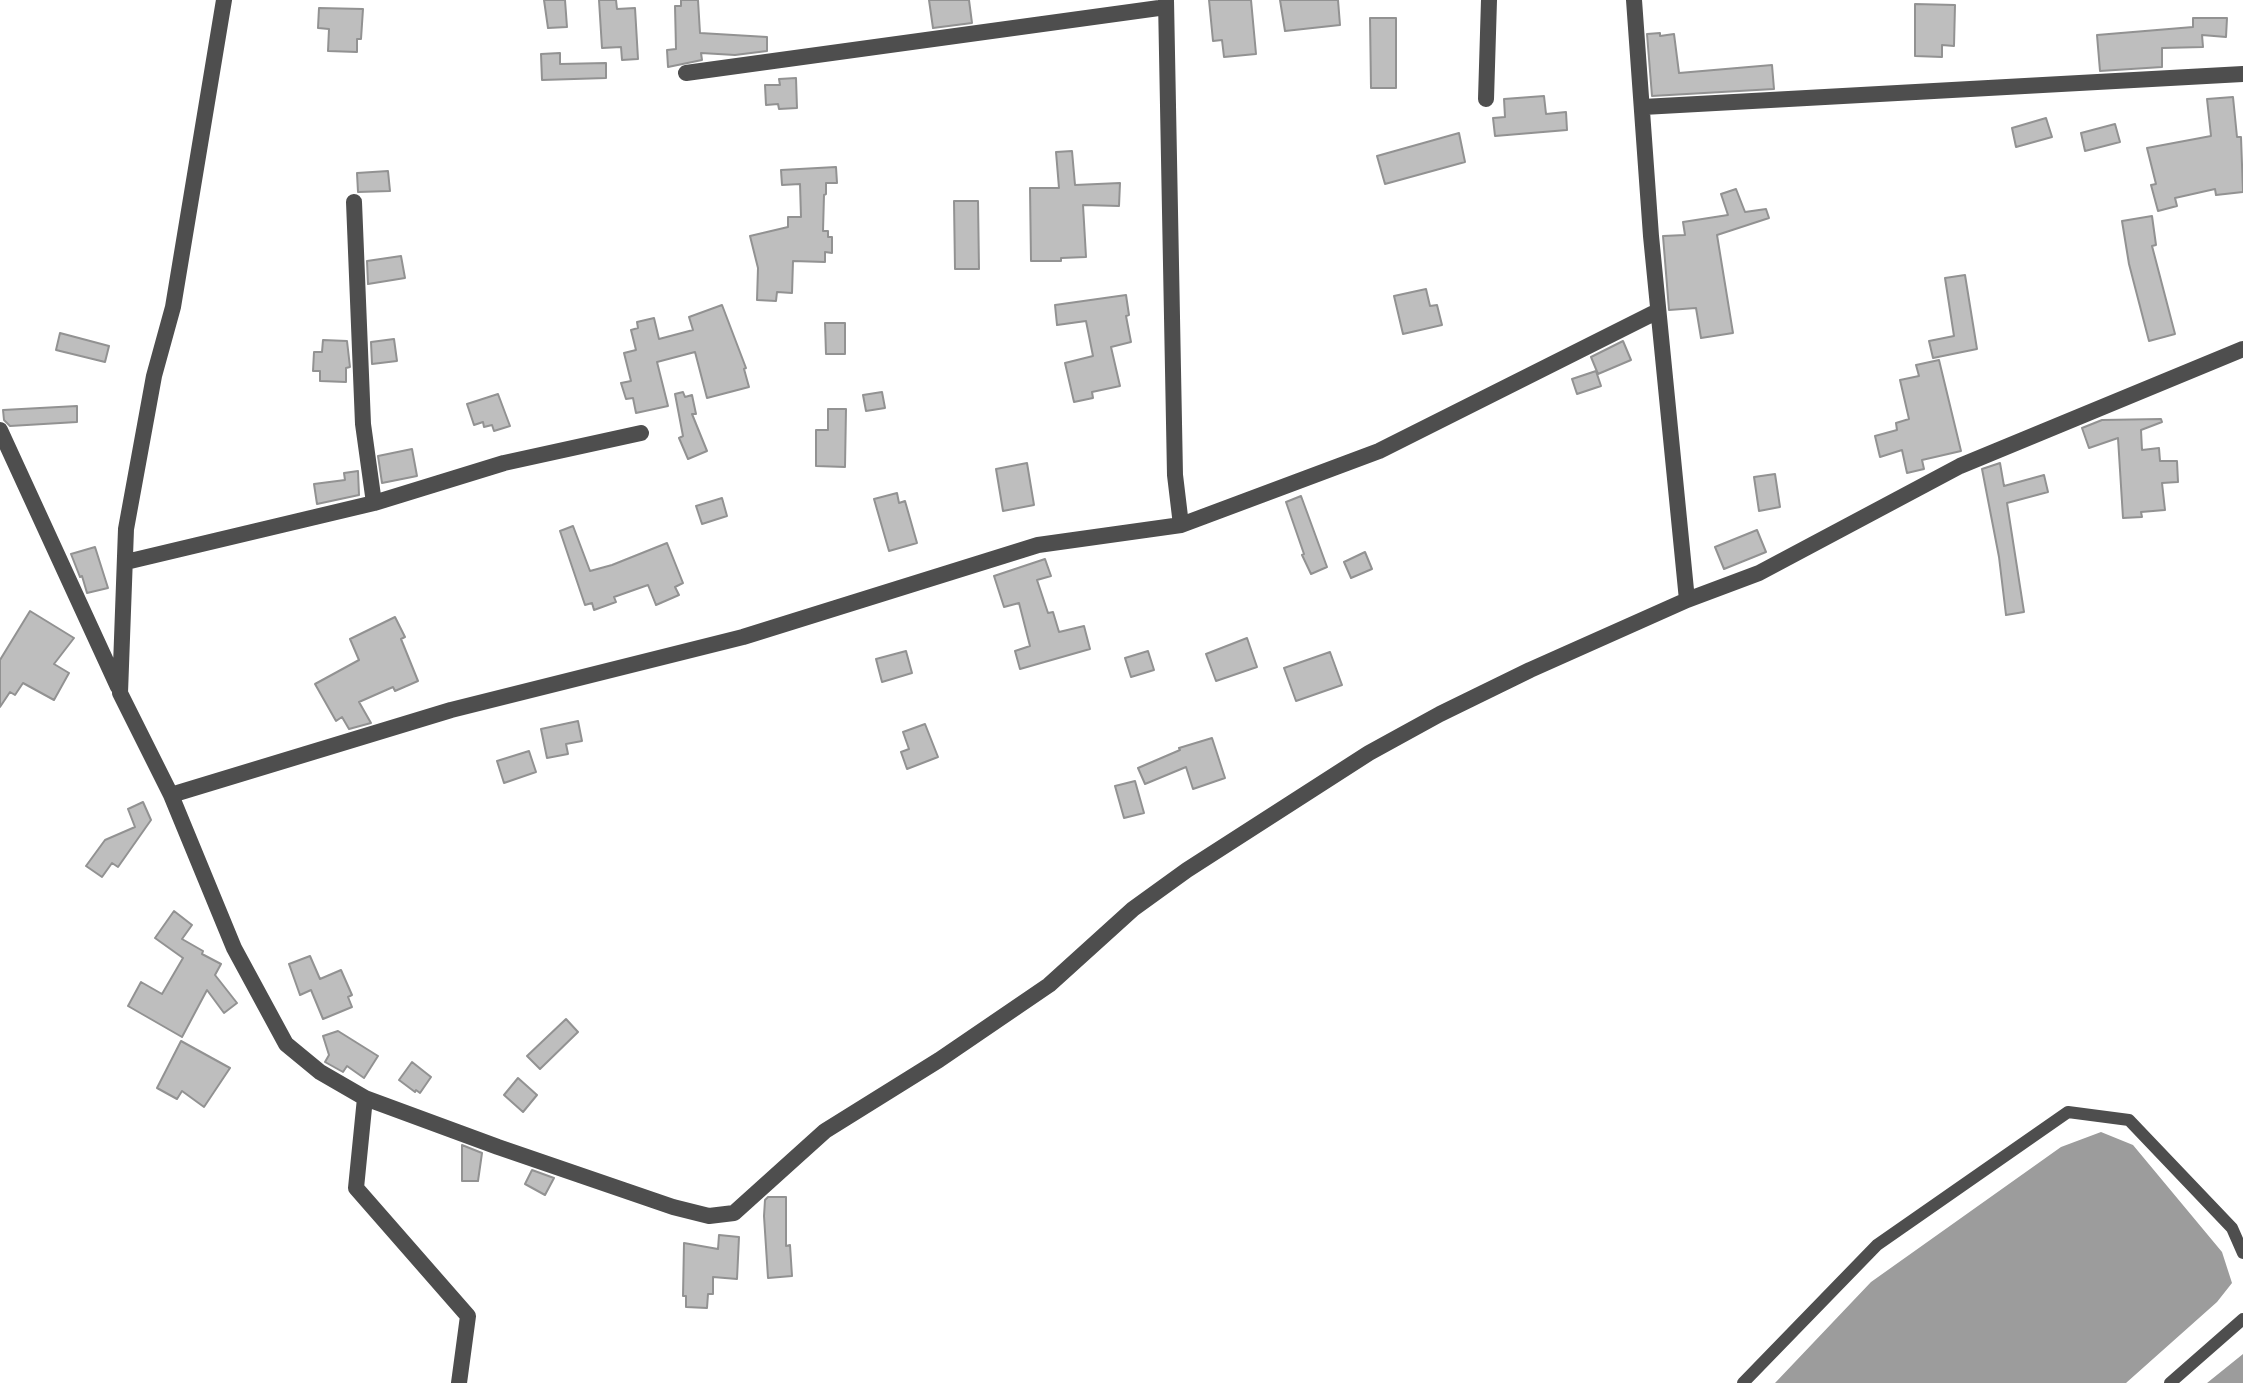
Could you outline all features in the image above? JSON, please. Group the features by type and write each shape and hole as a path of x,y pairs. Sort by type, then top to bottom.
{"street":[{"path":"120,693 126,529 154,376 173,307 224,0"},
{"path":"1486,99 1489,0"},
{"path":"1634,0 1658,311 1687,600"},
{"path":"686,73 1166,4 1175,475 1181,525"},
{"path":"1643,107 2243,74"},
{"path":"354,202 363,424 374,503"},
{"path":"171,795 451,710 743,637 1038,545 1181,525 1379,451 1658,311"},
{"path":"0,430 120,693 171,795 234,948 286,1044 320,1072 365,1098 498,1147 673,1207 709,1216 734,1213 825,1131 939,1060 1049,985 1133,909 1369,753 1530,670 1687,600 1759,573 1960,466 2243,349"},
{"path":"126,562 374,503 504,463 641,433"},
{"path":"365,1098 356,1188 468,1316 459,1383"}],"lane":[{"path":"1743,1383 1877,1245 2068,1112 2129,1120 2232,1228 2243,1253"},
{"path":"2170,1383 2243,1319"}],"shaded area":[{"path":"2101,1132 2133,1145 2222,1252 2232,1283 2217,1302 2126,1383 1775,1383 1871,1282 2061,1147"},
{"path":"2243,1354 2243,1383 2207,1383"}],"building":[{"path":"544,0 565,0 567,27 548,28"},
{"path":"599,0 616,0 617,9 635,8 638,59 622,60 621,47 602,48"},
{"path":"681,0 698,0 700,33 767,37 767,51 735,55 701,53 702,60 668,67 667,50 676,49 675,6 681,6"},
{"path":"929,0 969,0 972,23 933,28"},
{"path":"1209,0 1251,0 1256,54 1224,57 1222,40 1213,41"},
{"path":"1280,0 1338,0 1340,25 1285,31"},
{"path":"1915,4 1955,5 1954,46 1942,45 1942,57 1915,56"},
{"path":"319,8 363,9 357,52 328,51 329,29 318,28"},
{"path":"1370,18 1396,18 1396,88 1371,88"},
{"path":"2193,18 2227,18 2226,37 2202,35 2203,47 2162,48 2162,67 2100,71 2097,35 2193,27"},
{"path":"1660,33 1660,36 1674,34 1679,73 1772,65 1774,89 1652,96 1647,34"},
{"path":"560,53 560,64 606,63 606,78 542,80 541,54"},
{"path":"796,78 797,108 779,109 778,104 766,105 765,85 780,85 779,79"},
{"path":"1544,96 1546,114 1566,112 1567,130 1495,136 1493,118 1505,117 1504,99"},
{"path":"2233,97 2237,137 2241,137 2243,192 2216,195 2215,189 2175,198 2177,206 2158,211 2151,185 2156,184 2147,148 2211,136 2207,99"},
{"path":"2046,118 2052,137 2016,147 2012,128"},
{"path":"2115,124 2120,142 2085,151 2081,133"},
{"path":"1459,133 1465,162 1385,184 1377,156"},
{"path":"1072,151 1075,185 1120,183 1119,206 1083,205 1086,257 1031,261 1030,188 1059,188 1056,152"},
{"path":"836,167 837,183 826,183 824,195 823,231 828,231 828,237 832,237 832,253 825,252 825,262 793,261 792,293 777,292 776,301 757,300 758,268 750,236 788,227 788,217 801,217 800,184 782,185 781,170"},
{"path":"388,171 390,191 358,192 357,173"},
{"path":"1736,189 1745,212 1766,209 1769,218 1717,235 1733,333 1701,338 1696,308 1669,310 1663,236 1685,235 1683,222 1728,215 1721,194"},
{"path":"954,201 978,201 979,269 955,269"},
{"path":"2152,216 2156,245 2152,246 2175,334 2149,341 2129,264 2122,221"},
{"path":"401,256 405,278 368,284 367,261"},
{"path":"1965,275 1977,349 1933,358 1929,341 1954,336 1945,278"},
{"path":"1426,289 1430,306 1437,305 1442,325 1403,334 1394,296"},
{"path":"1126,295 1131,342 1111,347 1120,386 1092,392 1093,398 1074,402 1065,363 1093,356 1086,321 1057,325 1055,305"},
{"path":"722,305 746,368 749,387 707,398 695,352 657,362 668,406 636,413 633,398 626,399 621,383 631,381 624,353 636,350 631,330 638,328 637,322 654,318 659,339 693,330 689,317"},
{"path":"825,323 845,323 845,354 826,354"},
{"path":"60,333 109,346 105,362 56,350"},
{"path":"394,339 397,361 372,364 371,342"},
{"path":"323,340 347,341 350,367 346,368 346,382 320,381 320,371 313,371 314,352 322,352"},
{"path":"1623,341 1631,360 1598,374 1591,357"},
{"path":"1939,360 1961,451 1922,460 1924,469 1907,473 1902,450 1880,457 1875,436 1897,430 1896,423 1909,419 1900,380 1919,376 1916,365"},
{"path":"1596,371 1601,386 1577,394 1572,379"},
{"path":"683,392 685,397 692,395 696,414 692,414 707,451 688,459 679,438 683,436 675,394"},
{"path":"882,392 885,408 866,411 863,395"},
{"path":"498,394 510,426 494,431 492,425 484,427 483,422 474,425 467,404"},
{"path":"77,406 77,422 10,426 4,420 3,410"},
{"path":"828,409 846,409 845,467 816,466 816,430 828,430"},
{"path":"2161,419 2162,422 2141,430 2142,450 2159,448 2160,461 2177,461 2178,482 2162,483 2165,510 2141,512 2142,517 2123,518 2118,438 2089,448 2082,428 2102,420"},
{"path":"412,449 417,476 382,483 378,456"},
{"path":"1027,463 1034,505 1003,511 996,469"},
{"path":"2000,463 2004,486 2044,475 2048,492 2007,503 2024,612 2006,615 1999,557 1982,469"},
{"path":"358,471 359,495 317,504 314,484 345,480 344,473"},
{"path":"1775,474 1780,507 1759,511 1754,477"},
{"path":"897,493 899,503 905,501 917,543 889,551 874,499"},
{"path":"1301,496 1327,567 1311,574 1286,502"},
{"path":"722,498 727,516 702,524 696,506"},
{"path":"573,526 590,571 667,543 683,583 675,587 679,595 656,605 648,585 614,597 616,602 594,610 592,603 585,605 560,531"},
{"path":"1757,530 1766,552 1724,569 1715,547"},
{"path":"95,547 108,588 87,593 71,554"},
{"path":"1365,552 1372,569 1351,578 1344,562"},
{"path":"1045,559 1051,576 1037,580 1048,613 1053,612 1059,632 1084,626 1090,649 1020,669 1015,651 1030,646 1019,603 1004,607 994,576"},
{"path":"30,611 74,638 54,664 69,673 54,700 23,683 15,695 10,692 0,707 0,660"},
{"path":"395,617 405,637 401,639 418,681 395,691 393,687 359,702 371,723 349,729 342,717 336,721 315,684 359,660 350,639"},
{"path":"1247,638 1257,667 1216,681 1206,654"},
{"path":"906,651 912,673 882,682 876,659"},
{"path":"1148,651 1154,670 1131,677 1125,658"},
{"path":"1330,652 1342,685 1296,701 1284,668"},
{"path":"578,721 582,741 566,744 568,754 547,758 541,729"},
{"path":"925,724 938,757 907,769 901,752 909,749 903,732"},
{"path":"1212,738 1225,778 1193,789 1186,767 1145,784 1138,768 1179,748"},
{"path":"529,751 536,772 504,783 497,761"},
{"path":"1135,781 1144,813 1124,818 1115,786"},
{"path":"143,802 151,820 118,867 112,863 102,877 86,866 105,840 135,827 128,809"},
{"path":"174,911 192,925 182,939 221,964 215,975 237,1003 224,1013 207,990 182,1037 128,1006 141,982 162,994 183,958 155,938"},
{"path":"310,956 320,979 341,970 352,995 348,997 352,1007 323,1019 311,990 300,995 289,964"},
{"path":"566,1019 578,1032 540,1069 527,1056"},
{"path":"338,1031 378,1056 364,1078 347,1066 343,1072 325,1062 329,1055 323,1036"},
{"path":"181,1041 230,1068 204,1107 182,1091 177,1099 157,1088"},
{"path":"412,1062 431,1077 420,1093 399,1080"},
{"path":"518,1078 537,1095 523,1112 504,1095"},
{"path":"462,1145 482,1153 478,1181 462,1181"},
{"path":"532,1170 554,1178 545,1195 525,1184"},
{"path":"768,1197 786,1197 786,1246 790,1245 792,1276 768,1278 764,1216"},
{"path":"719,1235 739,1237 737,1279 713,1277 713,1294 708,1294 707,1308 686,1307 686,1296 683,1296 684,1243 718,1249"}]}
